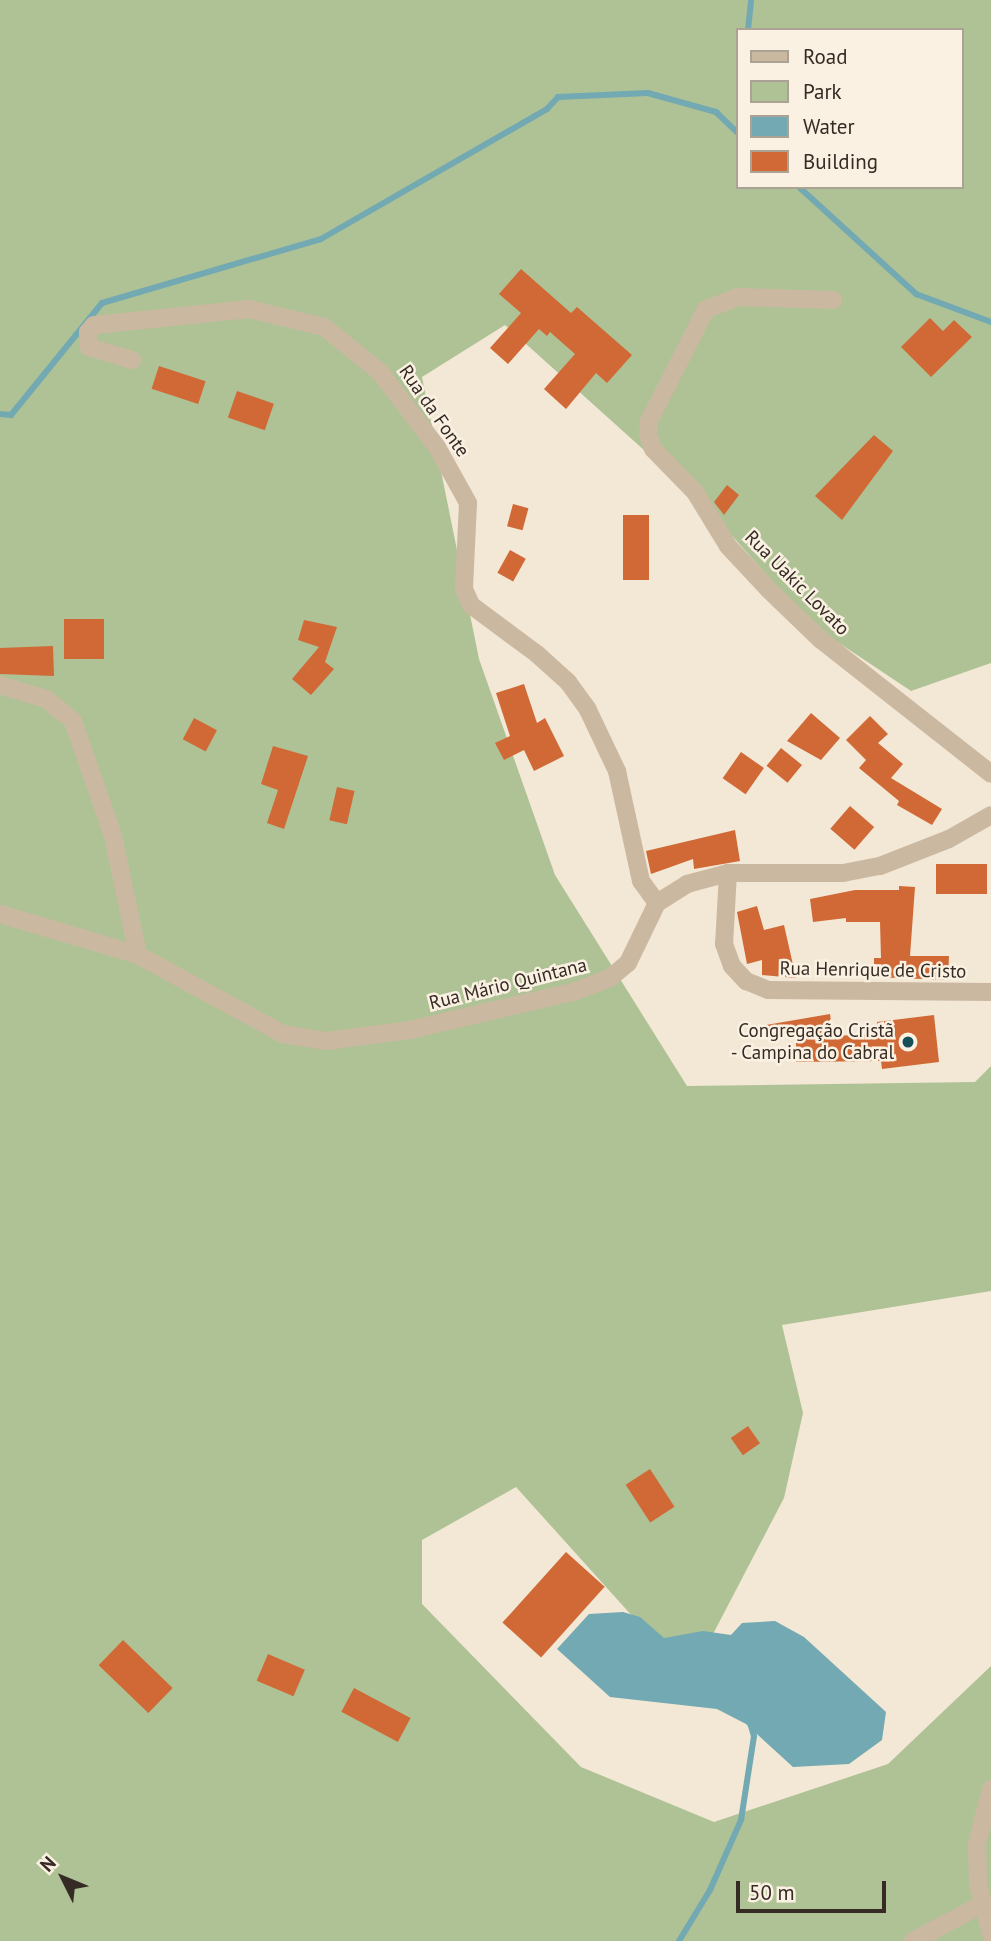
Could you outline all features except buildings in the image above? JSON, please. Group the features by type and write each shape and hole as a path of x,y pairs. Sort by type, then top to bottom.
{"street":[{"name":"Rua Uakic Lovato","path":"833,300 738,297 706,309 649,421 648,435 653,449 695,492 729,546 769,590 821,640 991,774"},
{"name":"Rua da Fonte","path":"132,360 89,347 88,332 94,325 249,309 324,327 380,372 437,447 468,503 464,589 471,605 537,654 568,682 588,710 617,771 640,881 657,902"},
{"path":"0,685 46,699 73,721 113,836 138,955"},
{"path":"657,902 687,884 728,873 843,873 880,866 950,839 991,815"},
{"name":"Rua Henrique de Cristo","path":"728,873 724,944 732,967 746,981 768,990 991,992"},
{"name":"Rua Mário Quintana","path":"0,914 138,955 196,984 238,1014 283,1034 326,1041 410,1030 576,991 610,978 628,963 657,902"},
{"path":"991,1789 977,1843 983,1904 991,1934"},
{"path":"913,1941 983,1904"}],"green space":[{"path":"0,0 991,0 991,663 911,691 809,623 704,504 505,325 422,377 479,659 555,875 687,1086 975,1082 991,1066 991,1291 782,1325 803,1413 784,1498 712,1636 670,1658 516,1487 422,1540 422,1604 581,1767 714,1822 888,1764 991,1666 991,1941 0,1941"}],"water":[{"path":"623,1612 640,1617 664,1638 703,1631 731,1635 742,1623 775,1621 804,1637 886,1712 882,1740 849,1764 793,1767 746,1724 717,1709 610,1697 557,1649 589,1614"}],"waterway":[{"path":"748,28 751,0"},
{"path":"0,414 11,415 102,303 321,239 547,109 558,97 648,93 716,112 736,131"},
{"path":"801,189 916,294 991,322"},
{"path":"679,1941 710,1890 741,1820 754,1736 750,1723"}],"place":[{"name":"Congregação Cristã - Campina do Cabral","path":"908,1042"}]}
